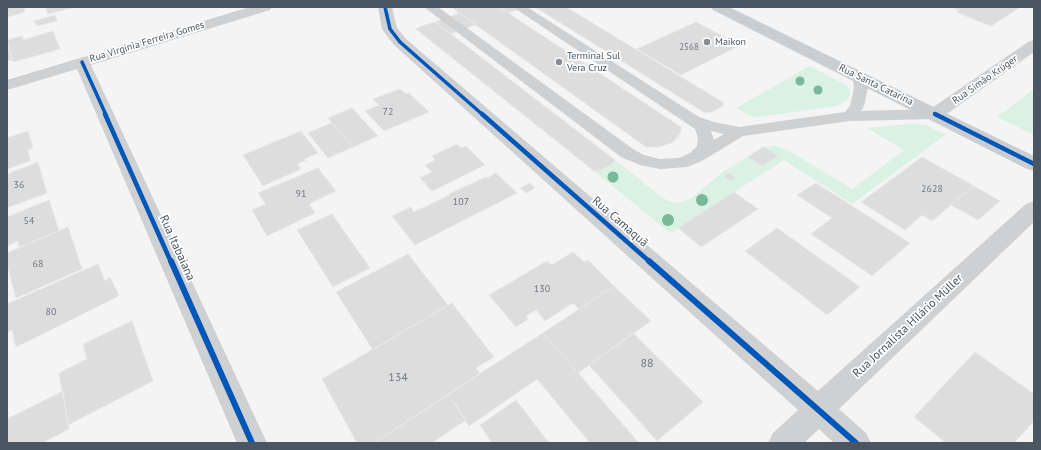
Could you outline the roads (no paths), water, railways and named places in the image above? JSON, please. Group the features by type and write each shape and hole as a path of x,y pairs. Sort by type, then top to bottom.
{"main road":[{"name":"Rua Santa Catarina","path":"718,7 1034,164"}],"street":[{"name":"Rua Virgínia Ferreira Gomes","path":"7,85 265,7"},
{"name":"Rua Camaquã","path":"385,7 390,29 400,42 856,443"},
{"name":"Rua Simão Krüger","path":"935,114 1034,45"},
{"name":"Rua Itabaiana","path":"82,62 252,443"},
{"name":"Rua Jornalista Hilário Müller","path":"783,443 1034,209"}],"lane":[{"path":"430,7 627,153 640,160 660,164 681,163 696,157 739,132"},
{"path":"518,7 694,120 702,127 706,138 705,147 696,157"},
{"path":"850,116 857,106 861,88 860,78"},
{"path":"694,120 710,126 739,132 850,116 935,114"}],"place":[{"name":"Maikon","path":"707,42"},
{"name":"Terminal Sul Vera Cruz","path":"559,62"}]}
